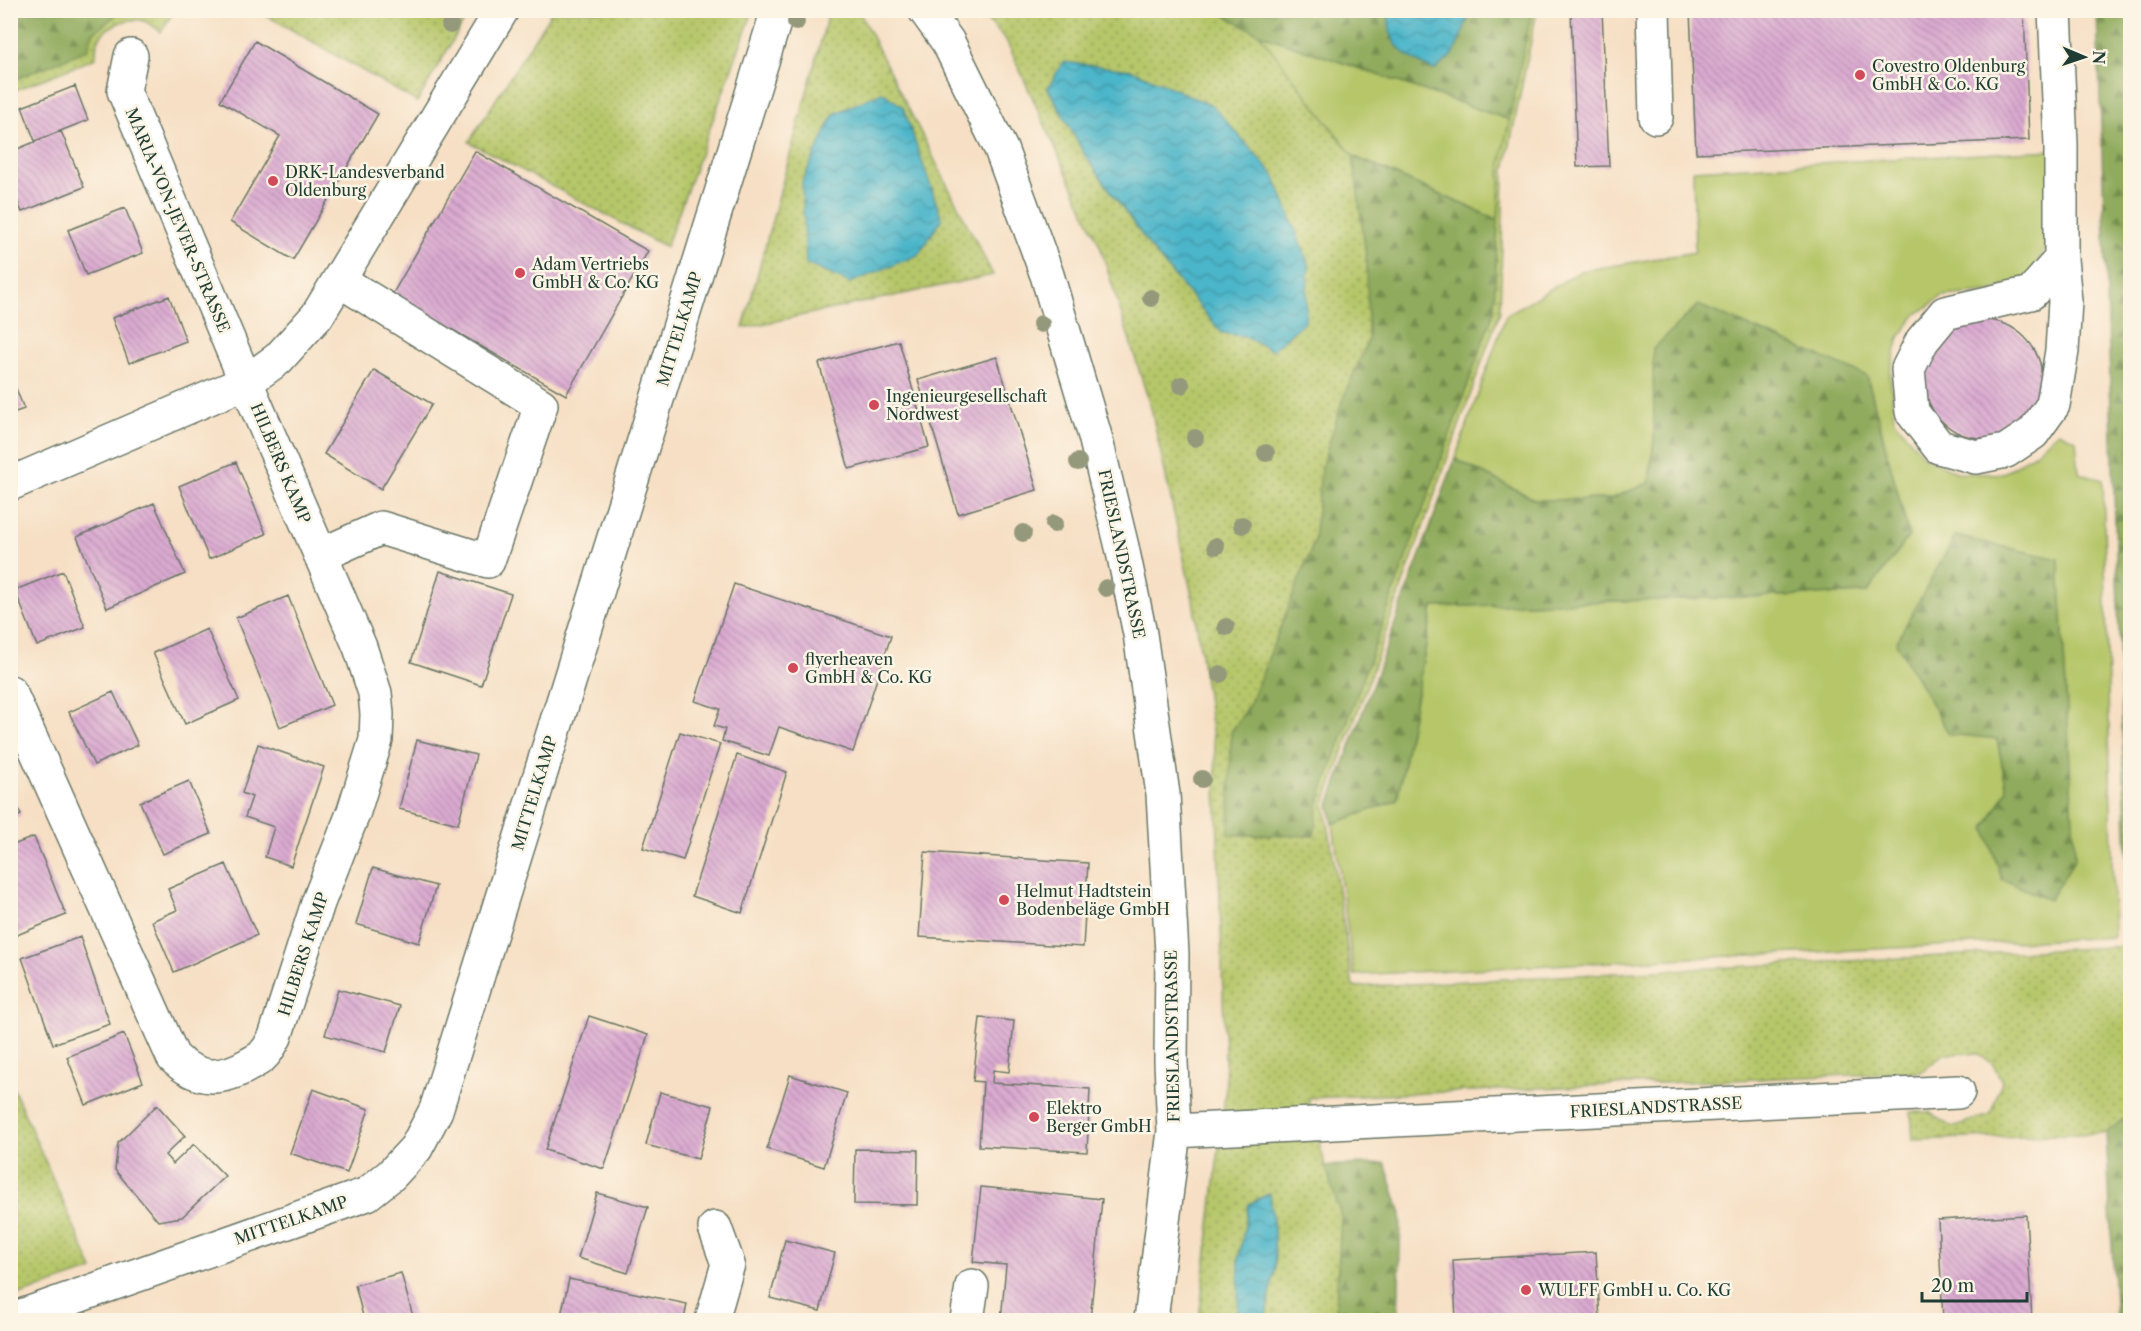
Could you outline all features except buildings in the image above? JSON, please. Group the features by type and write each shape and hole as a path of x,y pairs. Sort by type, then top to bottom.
{"street":[{"path":"10,484 246,382 278,359 317,316 502,10"},
{"name":"MITTELKAMP","path":"10,1320 367,1194 391,1175 416,1148 436,1110 778,10"},
{"name":"FRIESLANDSTRASSE","path":"925,10 948,42 1001,149 1050,287 1095,436 1140,634 1163,794 1172,954 1171,1062 1174,1131 1151,1320"},
{"path":"1653,10 1656,117"},
{"path":"2055,10 2061,145 2061,258 2065,302 2062,351 2054,405 2033,433 2006,451 1976,457 1939,447 1912,412 1908,369 1922,341 1945,313 2031,292 2061,258"},
{"name":"MARIA-VON-JEVER-STRASSE","path":"131,56 124,91 246,382"},
{"path":"321,555 381,528 488,561 541,405 339,280"},
{"name":"HILBERS KAMP","path":"10,692 174,1057 186,1070 200,1075 224,1075 236,1072 265,1055 275,1037 318,903 354,811 376,740 375,693 360,647 246,382"},
{"name":"FRIESLANDSTRASSE","path":"1174,1131 1958,1092"},
{"path":"712,1320 728,1264 715,1228"},
{"path":"967,1320 972,1286"}],"green space":[{"path":"11,11 141,11 118,14 93,33 87,50 11,81"},
{"path":"174,11 161,32 141,20 121,22 109,28 100,37 97,43 96,58 11,92 11,81 87,50 93,33 118,14"},
{"path":"259,11 470,11 417,102"},
{"path":"552,11 753,11 666,247 469,142"},
{"path":"829,11 859,11 993,275 743,328"},
{"path":"979,11 1217,11 1259,34 1353,156 1367,264 1368,340 1342,401 1321,469 1314,542 1251,702 1231,732 1229,835 1314,836 1319,802 1494,311 1501,160 1532,11 1537,11 1504,174 1500,311 1325,803 1353,987 2130,946 2130,1113 2106,1133 1913,1140 1911,1112 1929,1112 1952,1127 1991,1114 2002,1081 1992,1063 1977,1053 1944,1054 1921,1072 1308,1098 1341,1216 1335,1320 1265,1320 1275,1269 1270,1193 1249,1204 1239,1257 1238,1320 1199,1320 1226,1086 1215,751 1193,600 1151,408 1100,246 1006,40","holes":["1048,89 1272,350 1243,336 1222,333 1154,252 1085,155"]},
{"path":"1217,11 1392,11 1388,16 1468,19 1462,11 1532,11 1510,120 1259,34"},
{"path":"2097,11 2130,11 2130,946"},
{"path":"1259,34 1510,120 1501,160 1498,220 1353,156"},
{"path":"2053,150 2046,248 2029,277 1989,292 1943,296 1916,315 1899,337 1890,373 1894,419 1924,457 1959,473 2002,474 2034,454 2058,432 2076,440 2079,473 2103,480 2114,937 1354,975 1333,824 1397,800 1433,607 1867,593 1909,536 1867,376 1654,440 1649,483 1610,499 1536,500 1455,459 1506,315 1581,271 1695,252 1693,170","holes":["1997,739 2049,900 2007,790"]},
{"path":"1353,156 1498,220 1494,311 1319,802 1315,836 1228,835 1231,732 1251,702 1314,542 1321,469 1342,401 1368,340 1367,264"},
{"path":"1698,305 1867,376 1909,536 1867,593 1433,607 1397,800 1333,824 1329,804 1455,459 1536,500 1610,499 1649,483 1654,440 1653,349"},
{"path":"1955,536 2059,559 2075,859 2049,900 2002,879 1985,828 2007,790 1997,739 1949,734 1896,643"},
{"path":"11,1083 93,1270 10,1298"},
{"path":"2130,1113 2130,1320 2116,1320 2106,1133"},
{"path":"1385,1163 1401,1214 1398,1320 1335,1320 1341,1216 1325,1166"}],"water":[{"path":"1462,10 1468,19 1453,55 1434,70 1404,53 1394,41 1389,24 1392,11"},
{"path":"1063,62 1132,70 1213,106 1274,175 1309,265 1305,321 1272,350 1244,336 1222,333 1154,252 1085,155 1048,88"},
{"path":"882,92 903,107 942,219 918,255 850,283 806,264 802,182 834,114"},
{"path":"1270,1193 1275,1269 1265,1320 1238,1320 1239,1257 1249,1204"}],"place":[{"name":"Covestro Oldenburg GmbH & Co. KG","path":"1860,75"},
{"name":"DRK-Landesverband Oldenburg","path":"273,181"},
{"name":"Adam Vertriebs GmbH & Co. KG","path":"520,273"},
{"name":"Ingenieurgesellschaft Nordwest","path":"874,405"},
{"name":"flyerheaven GmbH & Co. KG","path":"793,668"},
{"name":"Helmut Hadtstein Bodenbeläge GmbH","path":"1004,900"},
{"name":"Elektro Berger GmbH","path":"1034,1117"},
{"name":"WULFF GmbH u. Co. KG","path":"1526,1290"}]}
